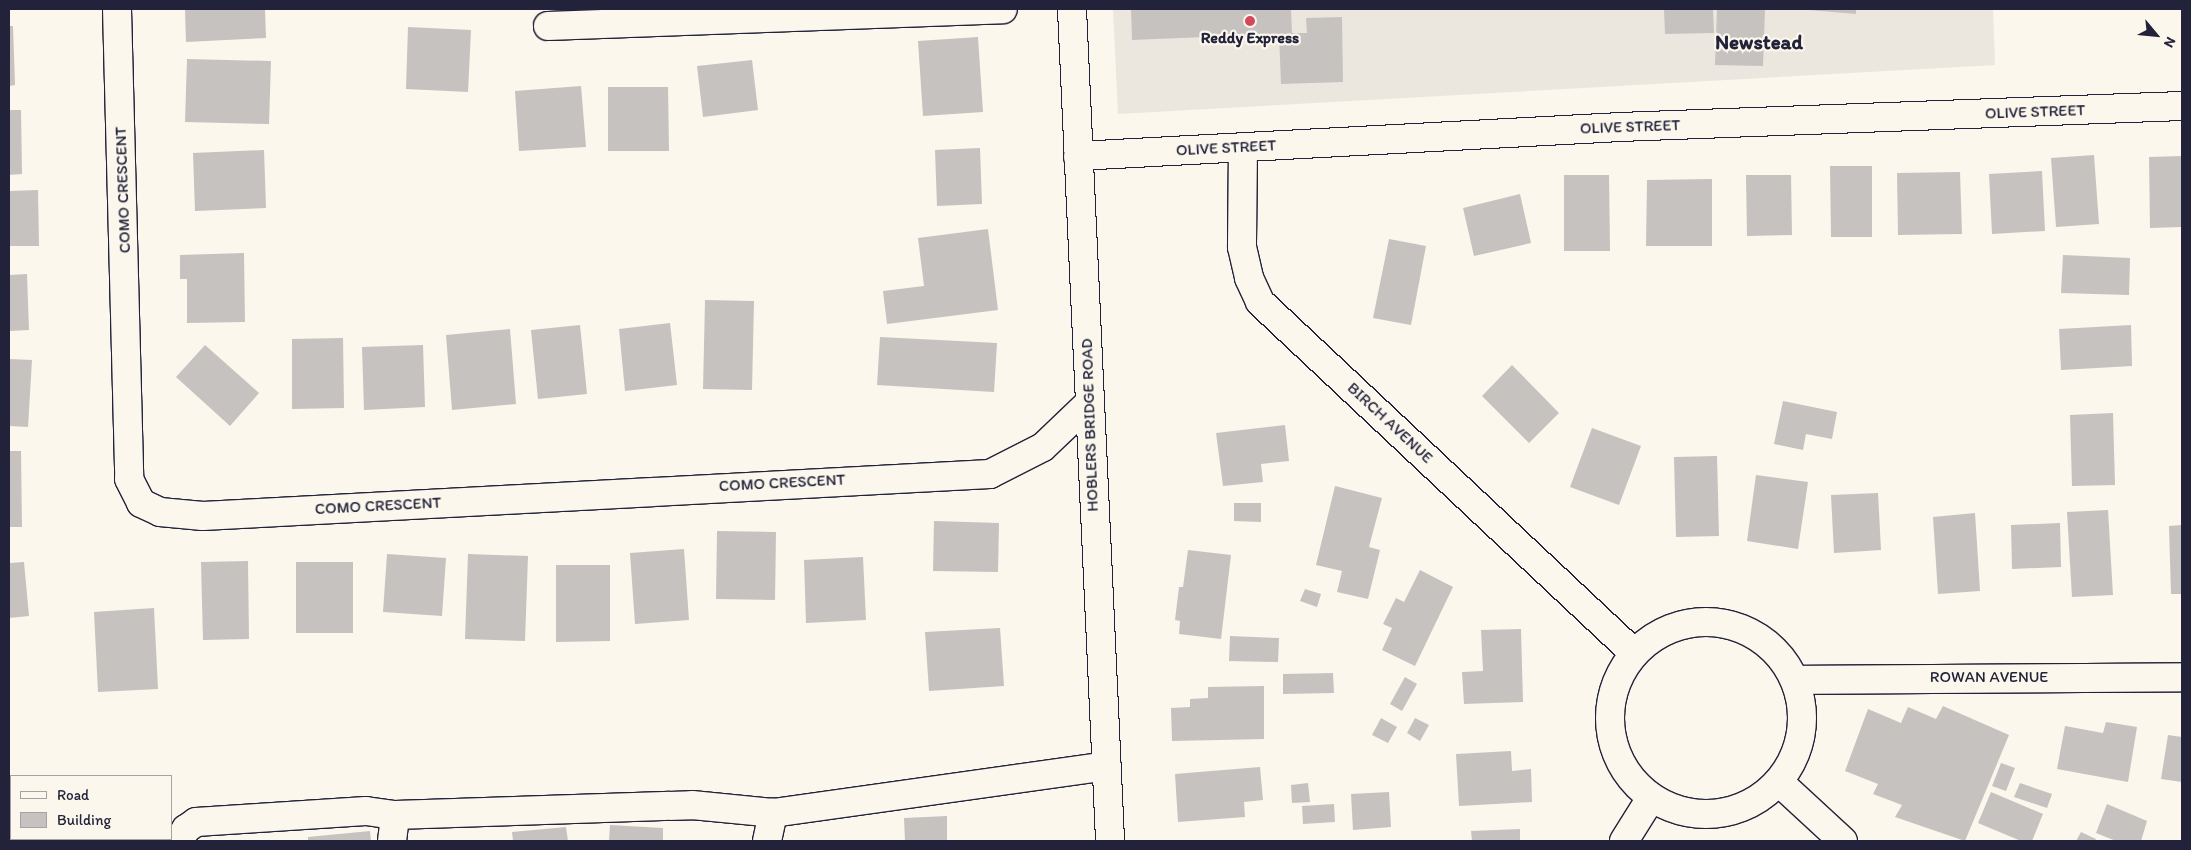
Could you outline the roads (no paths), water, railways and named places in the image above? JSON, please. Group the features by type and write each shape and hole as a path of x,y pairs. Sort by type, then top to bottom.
{"main road":[{"name":"COMO CRESCENT","path":"117,9 129,479 140,503 160,512 203,516 848,479 990,474 1044,447 1089,403"},
{"path":"548,26 1003,9"},
{"name":"HOBLERS BRIDGE ROAD","path":"1072,9 1110,841"},
{"name":"OLIVE STREET","path":"1078,156 1620,127 2182,106"},
{"name":"BIRCH AVENUE","path":"1243,147 1242,247 1249,278 1260,302 1634,652"},
{"path":"1690,622 1722,622 1754,633 1779,654 1796,680 1803,708 1802,735 1794,760 1779,782 1757,801 1731,812 1704,815 1676,811 1651,798 1628,776 1617,754 1609,714 1616,683 1634,652 1658,634 1690,622"},
{"name":"ROWAN AVENUE","path":"1796,680 2182,676"},
{"path":"179,841 186,829 208,820 366,810 394,828 692,805 774,813 1107,766"},
{"path":"1779,782 1843,841"},
{"path":"1624,841 1651,798"},
{"path":"767,841 774,813"}],"place":[{"name":"Reddy Express","path":"1250,21"}],"district":[{"name":"Newstead","path":"1759,42"}]}
